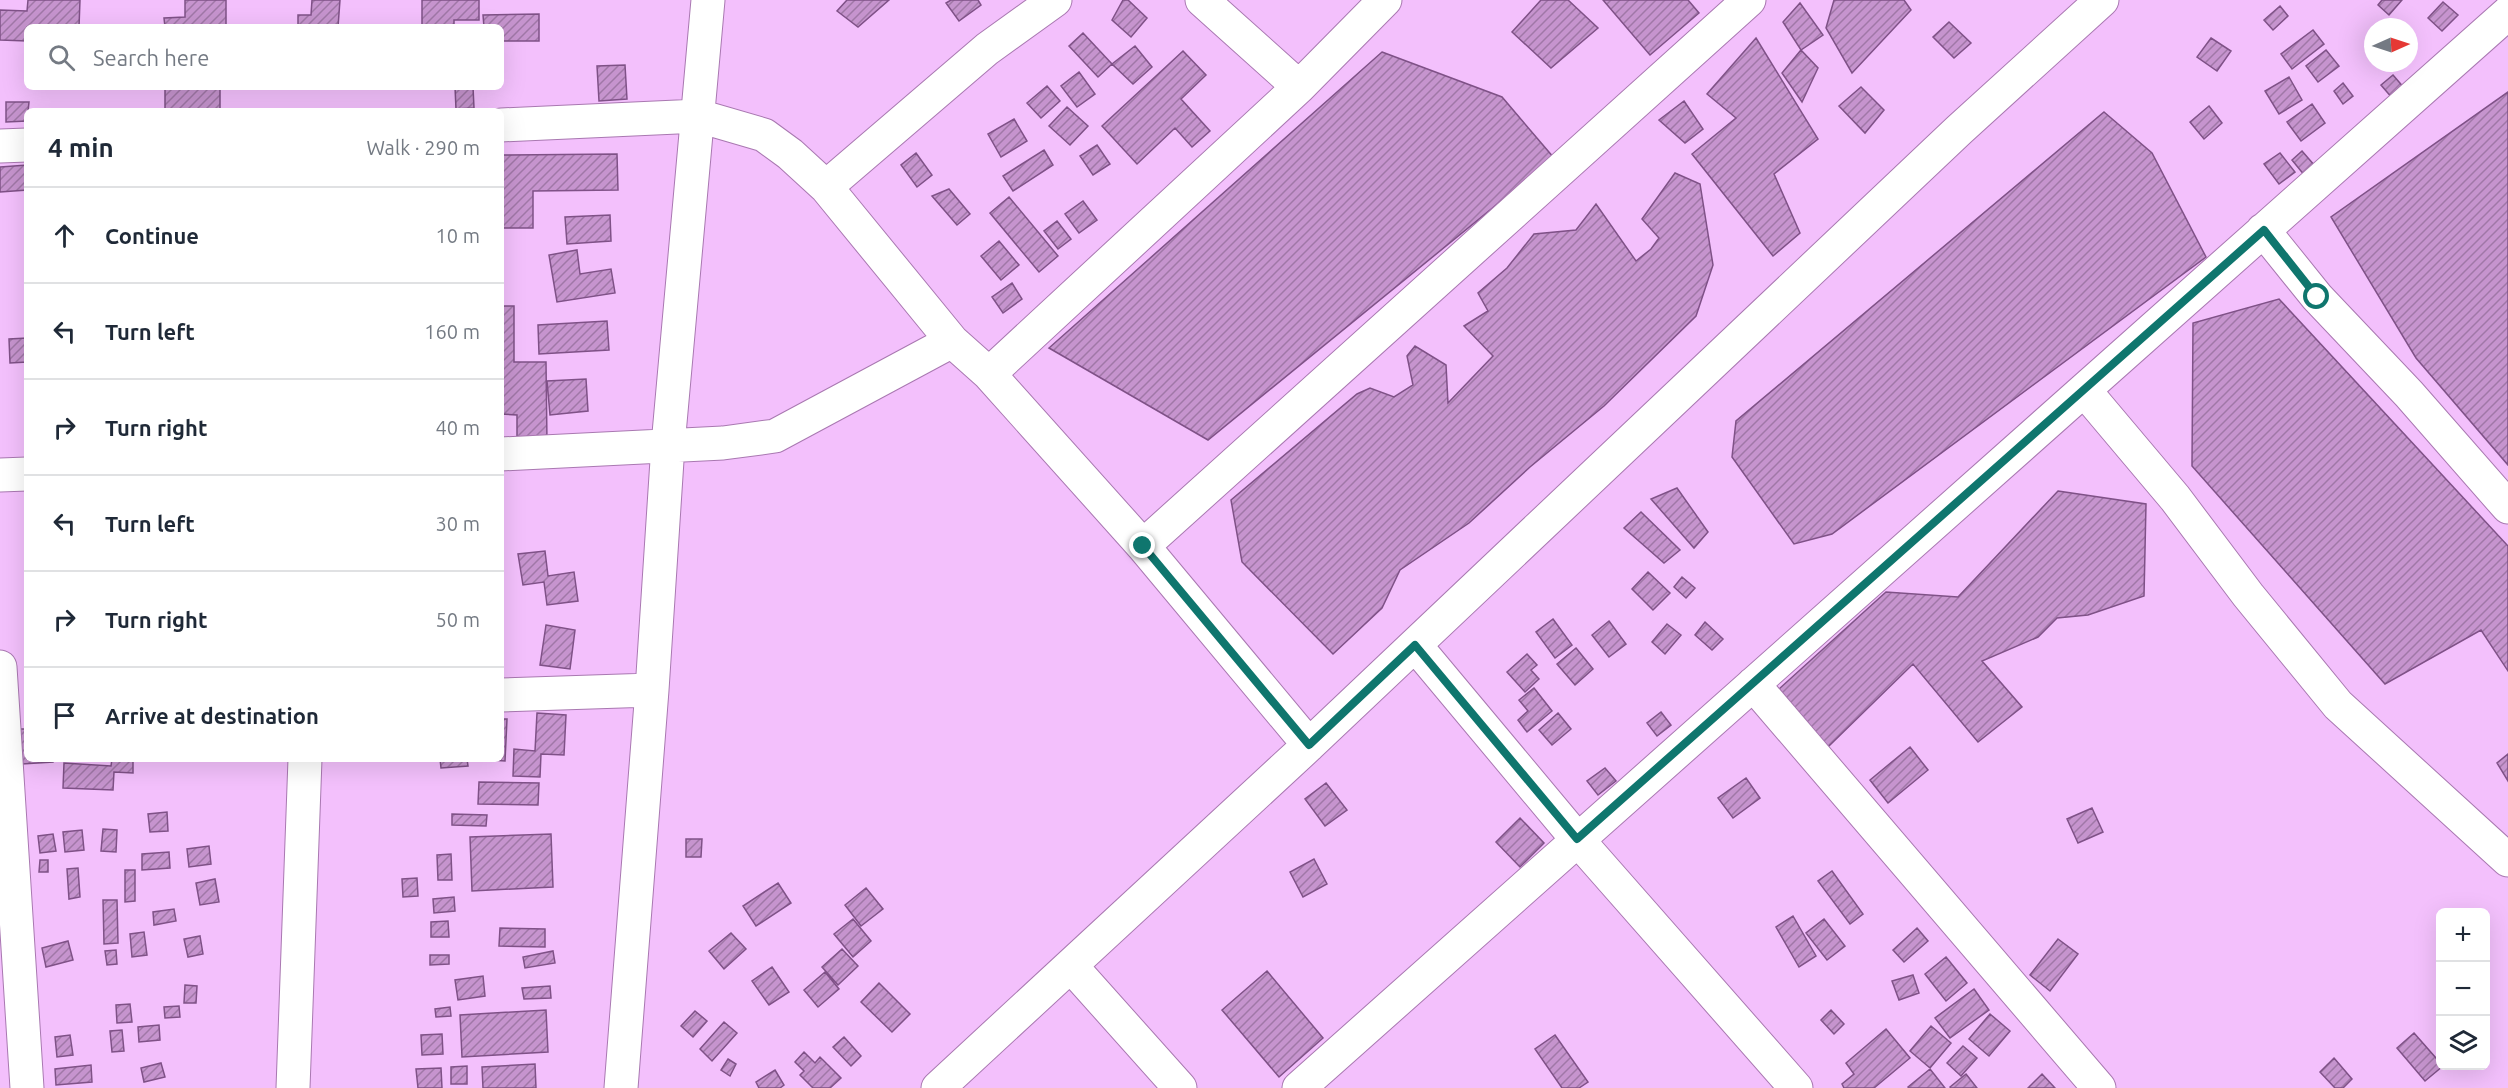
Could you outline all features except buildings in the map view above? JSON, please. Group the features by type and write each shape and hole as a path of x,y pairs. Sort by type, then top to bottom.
{"street":[{"path":"621,1088 652,690 668,445 708,0"},
{"path":"826,187 987,49 1055,0"},
{"path":"1202,0 1299,87"},
{"path":"989,374 1299,87 1385,0"},
{"path":"1143,546 1749,0"},
{"path":"938,1088 1309,745 1959,130 2102,0"},
{"path":"1299,1088 2508,13"},
{"path":"504,124 699,116 764,135 790,154 826,187 952,341 989,374 1143,546 1309,745"},
{"path":"0,146 24,145"},
{"path":"2264,230 2317,297 2409,394 2508,507"},
{"path":"504,454 723,443 775,436 952,341"},
{"path":"2084,390 2175,498 2248,595 2338,705 2508,860"},
{"path":"0,475 24,474"},
{"path":"1415,645 1577,839 1796,1088"},
{"path":"0,667 15,708 6,839 18,1080"},
{"path":"1753,684 2099,1088"},
{"path":"504,694 652,690"},
{"path":"293,1088 305,762"},
{"path":"1071,966 1180,1088"}],"route":[{"path":"1143,546 1309,745 1415,645 1577,839 2264,230 2317,297"}]}
